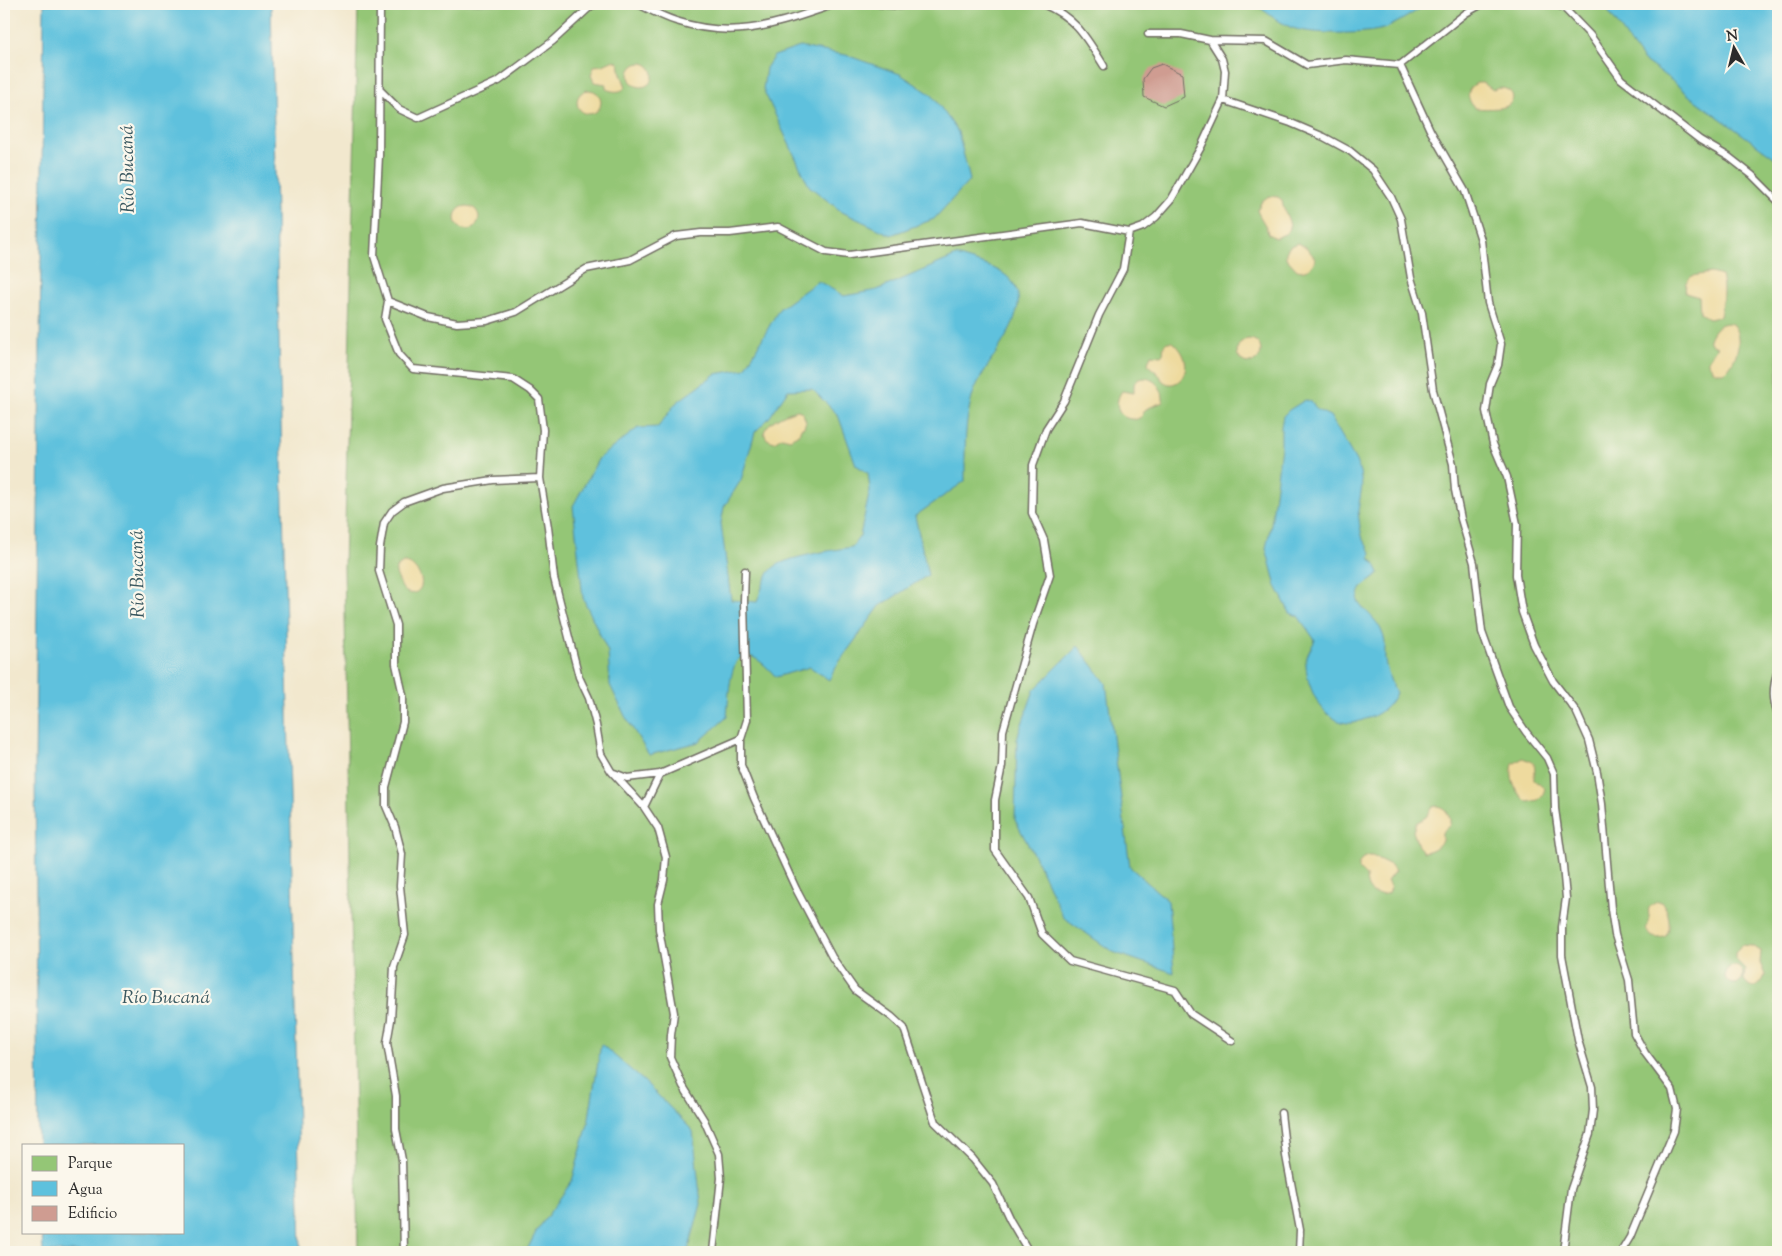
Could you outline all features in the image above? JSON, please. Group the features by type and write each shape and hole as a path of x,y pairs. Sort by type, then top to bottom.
{"lane":[{"path":"380,4 380,90 374,256 388,301 384,319 399,354 413,370 513,378 539,399 543,430 540,478 554,578 579,677 590,698 601,754 611,771 644,807 658,828 666,857 664,880 658,904 659,929 674,1013 670,1057 683,1086 704,1120 719,1154 721,1178 713,1252"},
{"path":"380,90 399,109 418,118 499,81 553,41 591,6 596,4"},
{"path":"638,4 674,21 701,28 738,31 772,25 836,4"},
{"path":"879,4 899,6 915,4"},
{"path":"1043,4 1053,8 1070,20 1085,34 1104,66"},
{"path":"1148,34 1181,34 1210,40 1266,41 1306,65 1346,60 1400,65 1466,13 1482,4"},
{"path":"1556,4 1564,8 1590,35 1622,79 1700,140 1729,157 1778,201"},
{"path":"388,301 428,317 457,323 487,321 516,312 586,269 630,260 676,236 701,233 730,233 778,227 826,252 849,255 1082,223 1130,232 1143,227 1156,217 1171,200 1201,147 1223,100 1225,71 1222,59 1210,40"},
{"path":"1400,65 1430,130 1465,192 1481,240 1488,303 1501,344 1498,365 1490,384 1486,411 1492,444 1507,477 1517,524 1516,576 1522,612 1534,645 1553,681 1576,711 1589,740 1602,804 1611,909 1615,935 1629,980 1634,1033 1645,1053 1672,1089 1676,1109 1674,1131 1630,1237 1621,1252"},
{"path":"1223,100 1291,123 1324,137 1350,151 1373,170 1392,197 1401,219 1411,278 1422,313 1433,390 1453,464 1460,519 1474,563 1482,632 1509,708 1547,758 1554,774 1555,809 1564,866 1566,898 1562,926 1562,955 1578,1040 1592,1087 1593,1110 1590,1134 1570,1189 1563,1252"},
{"path":"1130,232 1123,269 1099,315 1064,401 1046,429 1033,465 1032,513 1044,540 1050,575 1033,624 1003,731 1002,766 995,800 995,850 1029,898 1042,934 1070,961 1174,990 1191,1014 1232,1041"},
{"path":"404,1252 402,1160 396,1129 396,1096 387,1043 391,1020 394,967 405,935 400,886 402,854 395,827 386,806 386,787 404,722 404,695 396,664 396,626 379,571 384,523 392,511 404,502 443,488 493,480 540,478"},
{"path":"746,571 744,601 747,720 741,739 741,765 754,798 796,889 832,957 854,990 904,1028 935,1122 973,1158 993,1184 1010,1220 1029,1252"},
{"path":"1778,671 1774,682 1775,707 1778,714"},
{"path":"611,771 626,778 660,774 741,739"},
{"path":"644,807 660,774"},
{"path":"1281,1113 1289,1174 1300,1230 1300,1252"}],"green space":[{"path":"358,4 1778,4 1778,1252 358,1252 344,567"}],"sand":[{"path":"614,60 619,63 626,87 619,91 606,89 606,84 594,82 591,75 594,66 603,65"},
{"path":"641,63 650,66 653,75 650,84 641,87 632,84 629,75 632,66"},
{"path":"1477,83 1483,83 1493,90 1503,88 1510,92 1513,99 1507,106 1501,108 1475,108 1470,102 1468,95 1470,88"},
{"path":"589,90 598,93 601,102 598,111 589,114 580,111 577,102 580,93"},
{"path":"1269,196 1278,197 1282,200 1290,225 1290,229 1285,234 1275,238 1268,234 1257,210 1262,201"},
{"path":"467,206 476,209 479,218 476,227 467,230 458,227 455,218 458,209"},
{"path":"1298,243 1306,247 1315,258 1309,268 1303,270 1297,270 1286,258 1286,252 1290,246"},
{"path":"1711,273 1721,276 1723,296 1720,316 1709,319 1700,313 1699,297 1685,293 1686,282 1692,276"},
{"path":"1728,323 1732,324 1736,329 1738,349 1733,362 1725,372 1715,372 1708,363 1708,359 1717,347 1711,344 1709,339 1716,328"},
{"path":"1249,339 1258,342 1261,351 1258,360 1249,363 1240,360 1237,351 1240,342"},
{"path":"1167,342 1173,342 1181,351 1185,360 1186,369 1183,376 1174,384 1168,384 1162,380 1148,363 1151,355 1161,356 1163,354 1164,345"},
{"path":"1146,378 1153,381 1159,387 1163,402 1146,409 1141,417 1137,419 1126,418 1119,412 1117,404 1119,395 1122,391 1134,393 1136,380"},
{"path":"798,410 802,412 806,421 799,434 790,439 782,437 774,442 767,439 764,433 773,421"},
{"path":"403,563 412,566 420,577 422,583 417,592 407,593 400,583 396,574 396,568"},
{"path":"1523,758 1533,762 1535,768 1534,780 1545,789 1538,800 1528,802 1523,799 1514,785 1513,764"},
{"path":"1437,806 1447,812 1450,818 1450,825 1442,832 1442,841 1439,845 1432,850 1424,852 1418,846 1413,831 1416,823 1426,817 1433,807"},
{"path":"1368,856 1391,865 1395,871 1387,881 1391,888 1389,893 1375,894 1367,886 1366,876 1359,869 1359,864 1363,858"},
{"path":"1657,902 1661,902 1664,905 1669,918 1668,932 1666,936 1660,938 1652,936 1646,929 1649,922 1648,910"},
{"path":"1741,945 1752,946 1761,951 1760,963 1765,975 1759,985 1750,986 1744,980 1745,969 1735,959 1735,953"},
{"path":"1734,966 1740,969 1743,975 1740,981 1734,984 1728,981 1725,975 1728,969"}],"water":[{"name":"Río Bucaná","path":"44,4 271,4 301,1252 43,1252 42,1234 185,1234 185,1144 38,1144 35,769"},
{"path":"1255,4 1426,4 1386,28 1366,32 1323,33 1298,30 1290,27"},
{"path":"1603,4 1778,4 1778,160 1643,60"},
{"path":"800,47 846,55 900,74 932,95 958,132 970,180 934,219 891,235 842,212 809,186 763,89 766,68 774,56"},
{"path":"956,256 993,268 1010,280 1018,294 1017,310 1011,327 973,394 967,426 965,481 915,516 928,575 880,606 837,665 829,680 810,667 776,677 761,662 749,656 741,657 735,664 732,675 727,717 699,742 649,755 625,716 610,685 608,652 583,598 573,506 599,458 638,428 658,427 676,403 715,374 745,369 779,309 818,281 844,296 877,290","holes":["812,389 838,415 856,465 868,473 870,490 860,536 852,547 809,555 778,565 767,576 757,602 731,600 721,523 724,507 741,480 755,432 769,418 788,390"]},
{"path":"1305,400 1312,402 1317,410 1330,416 1356,461 1362,486 1358,511 1360,527 1363,540 1371,552 1370,558 1379,574 1362,587 1358,601 1377,623 1384,636 1386,668 1396,693 1388,706 1380,712 1352,723 1338,721 1330,716 1317,702 1309,683 1306,662 1315,640 1298,616 1290,613 1276,586 1266,548 1271,525 1283,416"},
{"path":"1078,646 1106,683 1130,867 1168,901 1174,973 1113,952 1063,917 1038,863 1015,820 1017,738 1034,690"},
{"path":"601,1044 646,1083 693,1131 701,1204 688,1252 526,1252 536,1232 572,1181 588,1124"}],"building":[{"path":"1162,64 1182,74 1184,97 1164,106 1144,97 1143,79 1151,68"}]}
